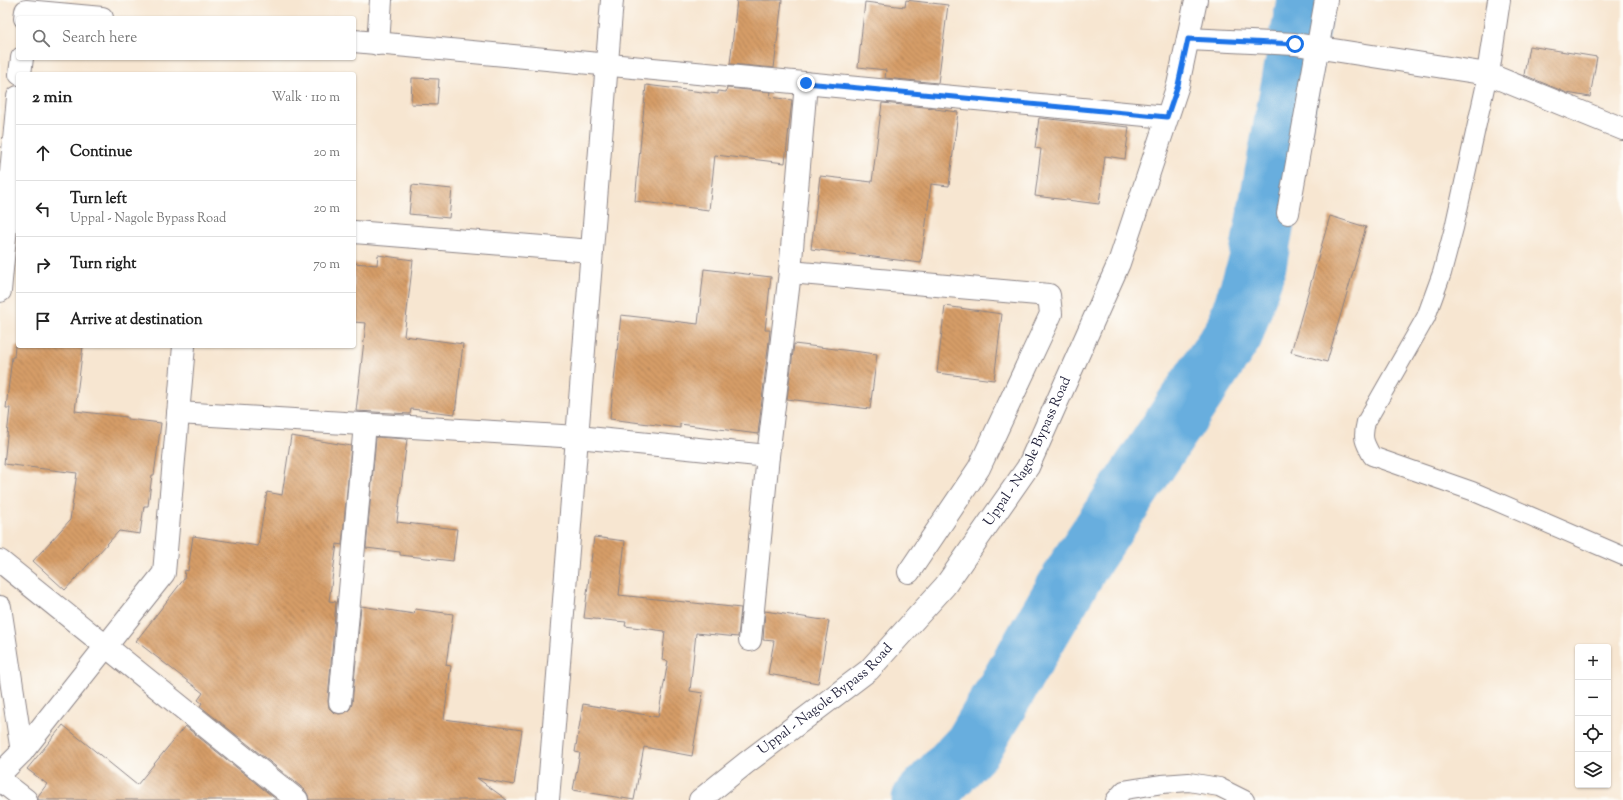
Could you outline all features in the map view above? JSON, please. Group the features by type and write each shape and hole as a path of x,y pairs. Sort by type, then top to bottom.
{"street":[{"path":"378,44 382,0"},
{"path":"548,800 612,0"},
{"name":"Uppal - Nagole Bypass Road","path":"700,800 869,670 945,586 1028,467 1119,264 1178,85 1196,0"},
{"path":"1288,213 1315,47 1326,0"},
{"path":"1488,74 1500,0"},
{"path":"25,16 26,11 80,16"},
{"path":"1188,39 1295,44 1488,74 1623,129"},
{"path":"356,42 1167,117"},
{"path":"20,72 22,60"},
{"path":"750,640 768,456 790,272 806,83"},
{"path":"0,291 13,203 16,139"},
{"path":"356,232 592,251"},
{"path":"790,272 1049,295 1051,314 979,468 909,572"},
{"path":"0,774 22,752 164,573 184,348"},
{"path":"178,413 578,437 768,456"},
{"path":"340,702 365,424"},
{"path":"0,561 297,800"},
{"path":"0,607 22,752"},
{"path":"0,780 24,799"}],"lane":[{"path":"1488,74 1454,228 1442,273 1426,318 1366,422 1363,433 1364,444 1372,456 1472,491 1623,556"},
{"path":"1114,800 1124,790 1162,784 1190,782 1219,787 1245,800"}],"building":[{"path":"737,0 782,0 774,68 730,64"},
{"path":"906,0 948,5 938,83 885,78 886,70 858,67 865,2 905,7"},
{"path":"1529,46 1597,57 1590,97 1567,93 1524,75"},
{"path":"412,78 439,79 437,105 411,104"},
{"path":"646,85 718,94 718,91 726,92 727,88 771,92 770,97 792,100 785,163 715,155 709,210 635,201"},
{"path":"882,103 935,108 958,112 949,186 931,184 921,263 811,249 820,176 872,182"},
{"path":"1039,118 1129,127 1125,159 1105,156 1099,204 1035,196 1041,149 1035,148"},
{"path":"412,185 452,189 449,218 409,214"},
{"path":"1330,216 1366,227 1327,362 1291,352"},
{"path":"378,255 413,260 404,336 463,344 455,414 411,409 410,414 356,411 366,323 356,322 356,263 377,265"},
{"path":"704,269 771,277 765,330 770,330 758,434 680,424 680,428 610,419 621,315 698,324"},
{"path":"945,306 1002,314 994,380 937,373"},
{"path":"794,344 877,354 870,409 787,399"},
{"path":"15,346 16,348 83,348 75,411 127,417 127,419 161,423 154,475 152,475 148,506 144,506 140,534 119,531 65,590 33,561 70,520 77,473 4,464 10,408 6,408 12,357 14,357"},
{"path":"291,436 351,446 342,545 337,544 329,601 336,602 328,701 329,708 333,712 339,714 345,713 350,709 352,704 361,606 414,614 415,609 453,614 446,665 451,666 444,719 522,730 514,785 477,778 507,800 309,800 305,790 200,706 202,703 198,700 203,693 136,641 184,579 185,570 188,571 193,536 258,546 267,492 282,495"},
{"path":"376,437 407,439 397,522 457,529 453,561 400,555 400,552 366,548"},
{"path":"594,537 625,541 619,595 741,608 738,637 696,633 690,691 703,693 692,756 644,747 634,800 573,790 580,753 575,752 583,704 658,717 668,661 662,660 665,631 625,626 626,622 584,618"},
{"path":"765,611 829,621 818,683 768,674 774,641 763,640"},
{"path":"63,725 137,785 185,726 277,800 38,800 38,796 47,784 27,769"}],"waterway":[{"path":"921,800 973,746 1081,562 1234,333 1257,265 1306,0"}],"route":[{"path":"806,83 1167,117 1178,85 1188,39 1295,44"}]}
